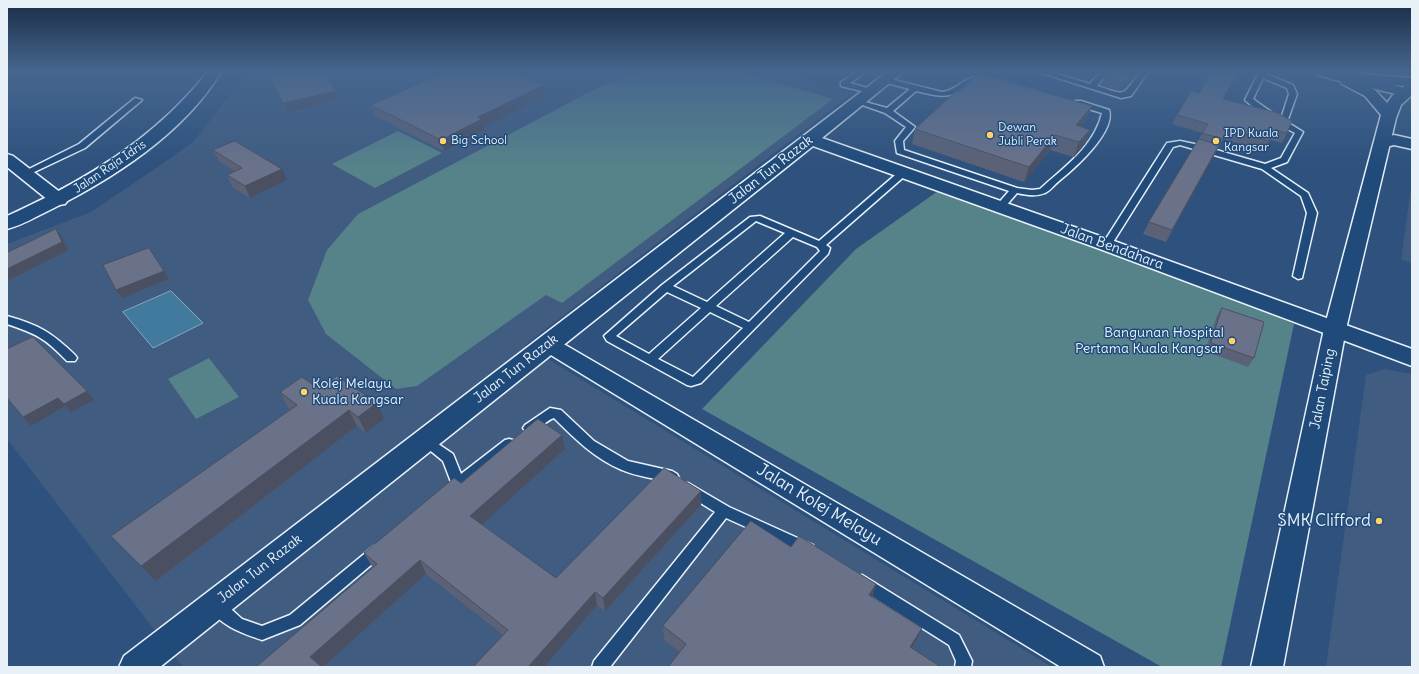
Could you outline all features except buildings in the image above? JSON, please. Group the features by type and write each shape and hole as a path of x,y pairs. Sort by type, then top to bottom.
{"main road":[{"name":"Jalan Raja Idris","path":"7,223 59,200 105,173 144,147 187,103"},
{"name":"Jalan Tun Razak","path":"135,667 810,139 851,103"},
{"path":"1374,103 1385,128"},
{"path":"1385,128 1395,103"},
{"name":"Jalan Taiping","path":"1266,667 1335,329 1385,128"},
{"name":"Jalan Bendahara","path":"810,139 1002,206 1412,358"}],"street":[{"path":"1385,128 1394,140 1409,143"},
{"path":"7,159 59,200"},
{"name":"Jalan Kolej Melayu","path":"548,344 1089,667"}],"lane":[{"path":"25,173 82,146 134,103"},
{"path":"884,103 888,111 911,126 899,141 898,148 905,154 1015,190 1037,194 1043,191 1094,141 1105,120 1106,112 1080,103"},
{"path":"888,111 897,103"},
{"path":"1253,103 1268,115 1299,132 1284,160 1265,167"},
{"path":"1283,123 1290,103"},
{"path":"1107,245 1170,145 1180,142 1199,146 1265,167 1305,196 1312,214 1298,276"},
{"path":"820,245 904,172"},
{"path":"1002,206 1015,190"},
{"path":"757,218 820,245 825,248 825,252 694,381 691,382 609,336 666,287 753,219 757,218"},
{"path":"651,359 791,233"},
{"path":"666,287 750,327"},
{"path":"7,320 13,324 36,330 52,339 71,358"},
{"path":"440,499 527,429 550,413 557,413 590,445 625,466 667,475 724,511 801,544 821,557"},
{"path":"425,440 448,458 458,484"},
{"path":"600,667 724,511"},
{"path":"215,604 237,624 262,633 295,620 391,540"},
{"path":"847,573 954,640 964,661 963,667"}],"shaded area":[{"name":"Kolej Melayu Kuala Kangsar","path":"223,103 839,103 525,345 1052,667 183,667 7,439 7,244 91,212 193,142"},
{"path":"1412,180 1412,263 1401,260"},
{"path":"171,291 203,323 153,348 123,312"},
{"name":"SMK Clifford","path":"1385,369 1412,374 1412,667 1326,667 1366,375"}],"green space":[{"path":"568,103 827,103 562,303 546,295 417,386 396,389 326,334 308,300 327,250 358,214"},
{"path":"398,131 442,153 375,188 332,164"},
{"path":"938,191 1202,285 1294,324 1221,667 1162,667 702,409 856,249"},
{"path":"209,358 239,397 196,419 168,379"}],"place":[{"name":"Dewan Jubli Perak","path":"990,135"},
{"name":"Big School","path":"443,141"},
{"name":"IPD Kuala Kangsar","path":"1216,141"},
{"name":"Bangunan Hospital Pertama Kuala Kangsar","path":"1232,341"},
{"name":"Kolej Melayu Kuala Kangsar","path":"304,392"},
{"name":"SMK Clifford","path":"1379,521"}]}
